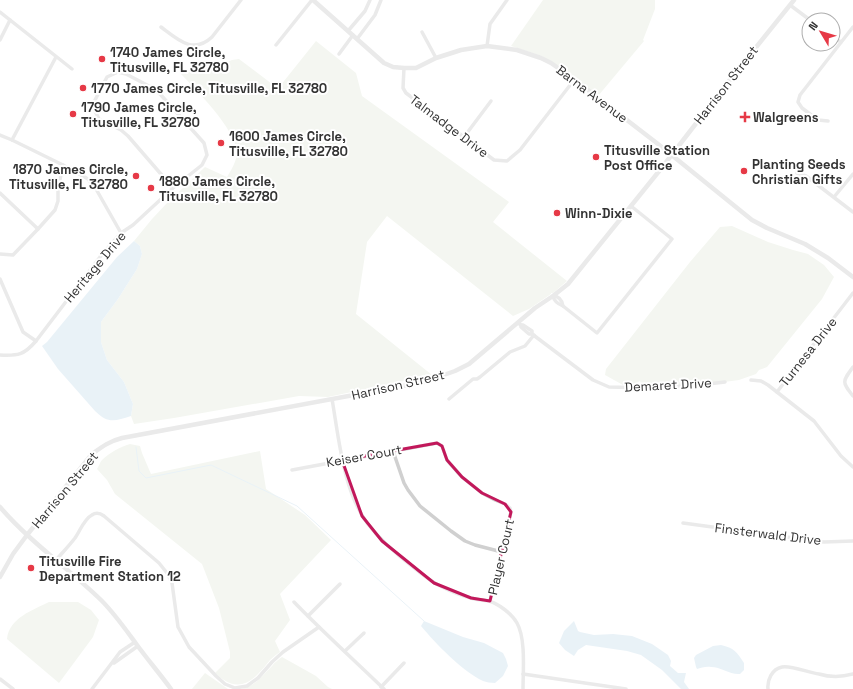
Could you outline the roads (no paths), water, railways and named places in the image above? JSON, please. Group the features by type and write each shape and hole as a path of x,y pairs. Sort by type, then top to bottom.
{"street":[{"path":"161,27 182,42 193,45 201,44 212,37 241,0"},
{"path":"276,44 312,0"},
{"name":"Barna Avenue","path":"312,0 384,63 393,67 416,68 436,58 461,50 487,46 517,50 551,63 658,144 752,220 805,244 828,258 853,277"},
{"path":"348,31 365,11 370,0"},
{"path":"340,54 375,15 382,0"},
{"path":"487,46 490,24 507,0"},
{"name":"Harrison Street","path":"0,577 13,554 27,535 92,454 105,444 122,438 424,382 455,371 469,364 519,324 534,308 568,284 794,0"},
{"path":"790,5 801,13"},
{"path":"0,12 72,69"},
{"path":"0,40 10,20"},
{"path":"841,41 853,27"},
{"path":"422,32 436,58"},
{"path":"828,121 818,120 802,108 798,102 800,95 832,52"},
{"path":"12,140 56,57"},
{"name":"Talmadge Drive","path":"404,68 403,88 406,93 494,160 507,162 520,150 574,80"},
{"name":"Heritage Drive","path":"0,355 16,356 29,349 121,232 133,225 173,188 202,165 207,155 204,143 160,94 126,74 118,72 107,77 94,102 95,111 99,119 128,136 173,188"},
{"path":"464,137 491,101"},
{"path":"0,135 63,165 88,179 96,189 121,232"},
{"path":"0,254 13,255 55,210 58,201 58,189 63,165"},
{"path":"797,173 806,176 853,212"},
{"path":"834,197 853,174"},
{"path":"0,193 38,229"},
{"path":"553,296 559,305 563,306 597,333 672,239 631,206"},
{"path":"0,279 24,332 36,341"},
{"name":"Turnesa Drive","path":"777,392 853,293"},
{"name":"Demaret Drive","path":"519,324 529,334 533,334 593,380 609,387 648,388 725,382"},
{"path":"449,399 473,379 480,377 510,352 525,346 533,334"},
{"path":"853,367 844,383 853,396"},
{"path":"751,380 760,381 777,392 814,421 841,456 853,467"},
{"path":"332,399 342,460 355,501 362,516 382,541 434,583 447,590 471,598 490,601 511,616 516,622 522,636 523,689"},
{"name":"Keiser Court","path":"292,470 437,443 442,446 447,460 462,477 482,493 505,504 510,508 511,512"},
{"path":"393,451 404,483 420,506 465,541 502,552"},
{"path":"0,507 27,535 77,578 102,602 122,625 171,689"},
{"name":"Player Court","path":"490,601 511,512"},
{"path":"56,560 72,542 85,521 90,516 96,513 104,516 159,563 167,573 172,583 178,627 189,647 216,676 225,684 235,688 248,686 258,678 283,652 319,627"},
{"name":"Finsterwald Drive","path":"683,522 824,542 853,541"},
{"path":"308,616 340,584"},
{"path":"294,602 383,688 404,663"},
{"path":"345,651 364,633"},
{"path":"98,689 93,687 120,652 136,644"},
{"path":"768,689 771,675 782,667 820,675 838,676 853,674"},
{"path":"523,674 626,689"},
{"path":"0,679 13,689"}],"water":[{"path":"134,241 140,246 142,254 137,269 101,322 101,342 107,360 124,382 133,404 131,416 116,420 108,420 95,411 58,369 42,346 47,342 117,257"},
{"path":"424,621 463,637 484,643 503,653 508,666 503,676 495,683 483,681 475,677 458,664 434,641 421,626"},
{"path":"574,621 578,631 580,632 594,635 613,634 632,636 652,644 668,655 671,661 670,666 678,673 686,673 684,682 689,689 681,689 662,670 641,655 627,651 586,645 578,650 574,656 565,650 559,643 564,631"},
{"path":"721,645 732,649 742,659 744,663 744,670 740,674 715,667 697,669 694,658 696,655 713,646"}],"waterway":[{"path":"136,447 139,471 146,478 211,465 297,506 424,621"}],"place":[{"name":"1740 James Circle, Titusville, FL 32780","path":"102,59"},
{"name":"1770 James Circle, Titusville, FL 32780","path":"83,88"},
{"name":"1790 James Circle, Titusville, FL 32780","path":"73,114"},
{"name":"Walgreens","path":"745,117"},
{"name":"1600 James Circle, Titusville, FL 32780","path":"221,143"},
{"name":"Titusville Station Post Office","path":"596,157"},
{"name":"Planting Seeds Christian Gifts","path":"744,171"},
{"name":"1870 James Circle, Titusville, FL 32780","path":"136,176"},
{"name":"1880 James Circle, Titusville, FL 32780","path":"151,188"},
{"name":"Winn-Dixie","path":"557,213"},
{"name":"Titusville Fire Department Station 12","path":"31,568"}]}
